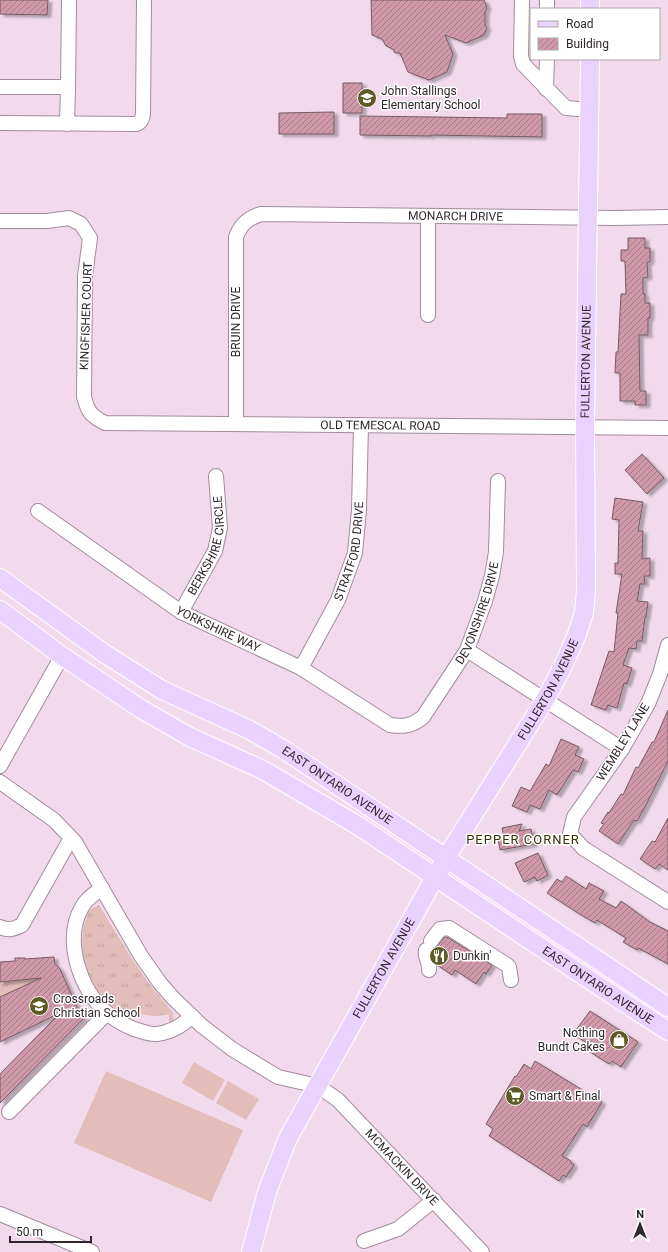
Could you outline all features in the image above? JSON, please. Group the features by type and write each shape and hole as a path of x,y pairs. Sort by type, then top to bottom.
{"main road":[{"name":"FULLERTON AVENUE","path":"251,1252 267,1192 288,1138 446,858 545,700 576,638 584,613 586,589 585,427 590,60"},
{"name":"EAST ONTARIO AVENUE","path":"0,578 105,654 162,690 250,730 286,751 668,1007"},
{"name":"EAST ONTARIO AVENUE","path":"0,610 59,661 190,737 263,770 357,825 668,1031"}],"street":[{"path":"67,124 69,0"},
{"path":"0,123 136,124 142,119 144,0"},
{"path":"522,0 521,56 523,64 566,108 590,110"},
{"path":"546,89 547,60"},
{"path":"0,87 68,87"},
{"name":"MONARCH DRIVE","path":"244,222 261,214 589,216 614,218 668,217"},
{"path":"428,216 428,315"},
{"name":"KINGFISHER COURT","path":"0,221 47,221 69,218 81,224 90,238 85,276 84,397 87,409 95,418"},
{"name":"BRUIN DRIVE","path":"236,424 236,237 244,222"},
{"name":"OLD TEMESCAL ROAD","path":"95,418 105,423 668,428"},
{"name":"STRATFORD DRIVE","path":"301,668 338,600 355,553 359,510 361,425"},
{"name":"BERKSHIRE CIRCLE","path":"181,612 215,551 220,528 216,476"},
{"name":"DEVONSHIRE DRIVE","path":"409,726 416,723 422,717 467,650 485,601 492,576 496,552 498,481"},
{"name":"YORKSHIRE WAY","path":"38,511 181,612 301,668 390,725 400,727 409,726"},
{"name":"WEMBLEY LANE","path":"668,645 660,674 648,704 622,749 574,817 570,834 583,848 668,902"},
{"path":"467,650 622,749"},
{"path":"0,766 59,661"},
{"path":"0,782 54,820 75,842 141,956 160,983 202,1026 232,1049 278,1077 318,1086"},
{"path":"0,928 8,930 22,925 71,838"},
{"path":"102,888 90,896 82,907 74,932 75,954 79,971 96,1002 107,1013 123,1024 141,1032 156,1034 169,1032 183,1025 192,1016"},
{"path":"428,970 429,964 425,954 428,946 440,929 449,928 507,965 509,967 511,980"},
{"path":"9,1112 107,1013"},
{"name":"MCMACKIN DRIVE","path":"318,1086 338,1100 482,1252"},
{"path":"364,1241 398,1229 434,1200"},
{"path":"0,1214 92,1252"}],"green space":[{"path":"99,905 132,959 173,1013 174,1021 171,1024 169,1022 169,1014 150,1016 133,1010 123,1015 104,999 97,989 86,967 82,943 83,928 89,910"},
{"path":"51,973 0,997 0,982 37,978"},
{"path":"194,1062 225,1080 213,1101 182,1083"},
{"path":"106,1071 243,1130 211,1202 74,1143"},
{"path":"228,1081 259,1099 246,1120 216,1103"}],"building":[{"path":"0,0 48,0 47,15 0,14"},
{"path":"371,0 484,0 487,7 485,12 485,25 487,28 484,35 466,43 445,35 453,54 447,72 429,80 408,72 400,53 395,53 393,49 386,46 382,39 372,35"},
{"path":"343,83 362,83 362,113 343,113"},
{"path":"334,112 334,134 279,134 279,113"},
{"path":"507,114 542,114 542,137 360,135 360,116 507,118"},
{"path":"628,238 645,238 645,248 650,248 650,262 647,262 648,277 643,278 643,294 645,294 645,303 650,303 648,335 639,335 640,391 646,391 646,405 635,405 635,401 620,401 620,373 615,373 616,352 618,352 621,294 626,294 625,261 621,261 621,250 628,250"},
{"path":"642,454 664,478 647,494 625,470"},
{"path":"615,498 643,502 638,531 643,531 642,559 650,558 650,576 644,576 645,584 640,584 637,601 648,602 642,641 637,641 636,649 629,648 623,665 632,668 627,684 624,683 617,708 608,705 606,710 591,705 609,651 614,652 618,613 616,613 622,574 615,574 615,563 618,563 619,520 612,519"},
{"path":"668,710 668,761 637,821 634,820 618,844 599,831 604,824 601,823 621,794 623,795 636,767 638,768 652,742 654,742"},
{"path":"561,739 579,747 575,755 584,759 578,772 573,770 557,795 549,790 540,809 530,805 527,812 512,806 521,787 530,791 546,764 549,766"},
{"path":"668,818 668,870 659,864 655,869 640,859 652,841 655,842"},
{"path":"522,824 519,831 531,829 534,844 500,850 498,838 504,837 502,828"},
{"path":"538,853 548,875 537,881 535,877 524,882 515,863"},
{"path":"566,876 586,889 589,883 604,891 599,899 616,908 621,901 650,922 668,931 668,964 623,942 626,938 597,920 595,923 547,893 557,879 562,882"},
{"path":"445,937 492,965 486,974 484,972 476,984 455,970 452,975 437,965 434,949"},
{"path":"54,957 55,964 60,969 80,1014 84,1018 0,1103 0,1074 60,1013 0,1042 0,997 41,978 0,982 0,962 15,961 15,958 25,959"},
{"path":"590,1011 638,1042 621,1067 612,1061 609,1064 590,1052 593,1047 573,1034"},
{"path":"535,1061 602,1102 587,1127 583,1124 562,1156 571,1161 574,1165 566,1177 563,1175 559,1181 489,1136 493,1129 486,1124 524,1064 531,1069"}],"place":[{"name":"John Stallings Elementary School","path":"367,98"},
{"name":"Dunkin'","path":"439,956"},
{"name":"Crossroads Christian School","path":"39,1006"},
{"name":"Nothing Bundt Cakes","path":"619,1040"},
{"name":"Smart & Final","path":"515,1096"}],"district":[{"name":"PEPPER CORNER","path":"523,839"}]}
